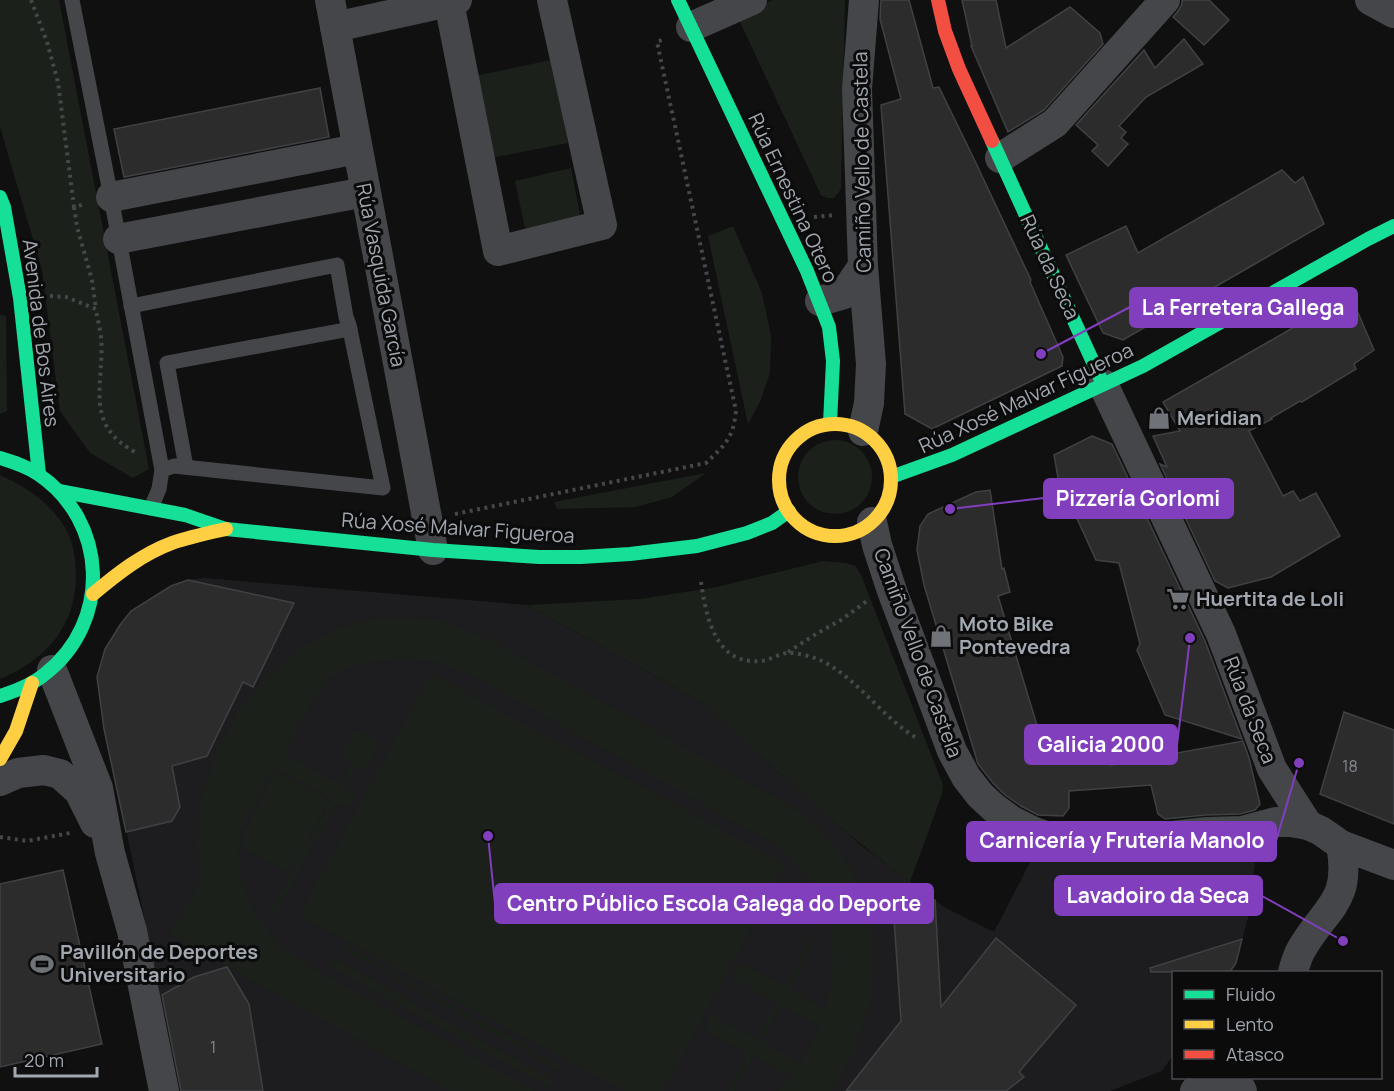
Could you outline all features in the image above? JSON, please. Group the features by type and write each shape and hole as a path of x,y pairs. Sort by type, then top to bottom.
{"main road":[{"name":"Rúa Ernestina Otero","path":"678,0 782,219 830,327 832,362 830,423"},
{"name":"Rúa da Seca","path":"938,0 945,31 959,69 1103,384"},
{"name":"Avenida de Bos Aires","path":"0,197 4,207 20,298 39,474"},
{"name":"Rúa Xosé Malvar Figueroa","path":"891,477 952,455 1143,366 1394,226"},
{"path":"830,423 848,425 863,431 873,437 890,465 889,496 882,510 872,522 859,531 844,535 828,536 799,523 789,511 782,496 779,480 782,463 789,448 800,436 830,423"},
{"path":"0,458 18,463 39,474 59,491 75,512 87,536 92,561 93,594 84,623 69,650 42,677 0,759"},
{"name":"Rúa Xosé Malvar Figueroa","path":"59,491 151,507 185,515 226,529 433,550 539,557 580,556 697,546 747,533 772,523 789,511"},
{"name":"Rúa Xosé Malvar Figueroa","path":"93,594 120,571 156,549 183,539 226,529"},
{"path":"0,696 42,677"}],"street":[{"path":"332,13 453,1 498,251 602,225 552,0"},
{"path":"691,27 752,0"},
{"name":"Camiño Vello de Castela","path":"863,431 869,403 871,364 863,266 857,90 864,0"},
{"path":"1000,158 1055,123 1165,0"},
{"path":"1370,0 1394,13"},
{"name":"Rúa Vasquida García","path":"332,13 433,550"},
{"path":"111,197 357,149"},
{"path":"118,239 365,192"},
{"path":"820,301 844,294 863,266"},
{"name":"Rúa da Seca","path":"1103,384 1221,634 1272,769 1308,825"},
{"name":"Camiño Vello de Castela","path":"872,522 891,591 952,751 966,777 980,795 1012,821 1034,832 1073,842 1129,841 1183,834 1242,831 1276,822 1308,825"},
{"path":"42,677 98,788 110,853 132,931 164,1091"},
{"path":"0,781 18,773 44,770 60,774 79,791 110,853"},
{"path":"1308,825 1341,845 1394,865"},
{"path":"1293,971 1299,953 1341,891 1344,862 1341,845"},
{"path":"1196,1091 1219,1079"}],"lane":[{"path":"72,0 162,470 159,489 151,507"},
{"path":"131,306 337,265 344,308 383,488 174,465 162,470"},
{"path":"186,467 167,363 350,329"}],"path":[{"path":"31,0 47,42 58,82 77,227 92,280 101,338 99,404 105,422 114,436 126,447 139,454"},
{"path":"428,519 706,463 724,445 734,428 736,411 657,42 691,27"},
{"path":"74,207 111,197"},
{"path":"782,219 861,213"},
{"path":"41,296 66,297 96,309"},
{"path":"701,582 710,624 724,649 734,656 761,662 788,653 871,599"},
{"path":"788,653 813,657 836,669 895,722 923,741"},
{"path":"0,837 27,842 75,832"}],"shaded area":[{"path":"0,0 59,0 149,469 133,478 90,453 60,411 42,270 0,127"},
{"path":"773,0 845,0 841,189 834,198 821,195 740,22 740,15"},
{"path":"551,60 568,143 491,158 475,76"},
{"path":"571,168 582,225 526,233 515,181"},
{"path":"733,226 762,293 771,336 770,373 760,402 748,424 708,236"},
{"path":"0,315 6,316 7,411 0,414"},
{"path":"835,440 856,446 866,456 872,477 866,498 856,508 835,514 814,508 804,498 798,477 804,456 814,446"},
{"path":"706,473 672,497 636,507 557,509 554,502"},
{"path":"0,475 36,496 58,517 72,543 76,575 71,610 55,639 31,662 0,679"},
{"path":"823,561 856,566 861,575 943,785 942,794 910,882 824,813 696,699 527,605 640,599 717,587"},
{"path":"204,578 527,605 696,699 717,714 862,846 944,907 994,932 1039,845 1238,839 1256,851 1250,910 1236,963 1231,971 1172,971 1172,1056 1162,1071 1110,1091 180,1091 100,703 97,677 105,649 131,611 171,586 188,580"},
{"path":"409,618 441,621 490,640 780,800 802,814 826,835 850,867 867,905 875,950 870,1002 854,1052 831,1091 779,1091 791,1077 753,1056 733,1091 728,1091 748,1053 704,1029 711,1015 756,1039 776,1002 732,978 740,963 785,987 811,939 815,941 789,989 825,1009 833,970 830,930 817,893 807,876 794,861 765,839 471,675 432,661 408,658 379,660 353,666 331,677 315,695 284,754 340,784 352,763 341,756 356,729 380,742 365,770 357,765 345,787 357,794 349,808 337,802 274,917 269,914 332,799 275,768 241,830 238,850 243,884 256,915 278,943 309,966 535,1091 451,1091 170,935 201,880 196,845 201,800 217,749 240,709 265,678 300,648 339,628 373,619","holes":["781,1005 819,1026 801,1063 761,1041"]},
{"path":"431,674 786,864 663,1091 623,1091 299,915"},
{"path":"276,771 329,800 296,861 285,871 241,847 245,831"},
{"path":"342,944 562,1066 559,1070 340,948"},
{"path":"335,959 554,1081 550,1088 330,967"}],"building":[{"path":"881,0 909,0 933,88 939,87 975,161 1031,280 1063,357 1062,366 932,429 905,414 881,105 901,99 880,19"},
{"path":"962,0 996,0 1006,48 1070,7 1100,33 1103,44 1044,110 1008,132 971,46"},
{"path":"1182,0 1209,0 1229,20 1204,45 1173,17 1182,4"},
{"path":"1184,39 1203,64 1146,97 1119,126 1126,132 1121,138 1128,144 1108,166 1092,151 1098,145 1076,125 1144,50 1155,68"},
{"path":"320,88 329,137 124,177 114,129"},
{"path":"1282,170 1295,183 1303,177 1324,224 1123,340 1103,333 1066,255 1126,226 1138,253"},
{"path":"1344,298 1353,301 1374,350 1354,364 1356,369 1249,431 1283,496 1293,491 1300,501 1316,493 1340,536 1271,577 1228,588 1215,581 1160,464 1167,467 1153,436 1180,431 1163,402"},
{"path":"1092,436 1112,444 1205,641 1242,739 1165,715 1137,650 1140,644 1119,563 1096,560 1074,512 1064,512 1054,455"},
{"path":"990,490 1002,569 1004,568 1010,592 998,596 1042,742 1068,749 1068,761 1111,758 1111,765 1243,741 1260,804 1255,810 1240,814 1165,819 1158,814 1151,785 1069,791 1069,808 1063,816 1038,815 1005,795 993,783 978,764 924,585 917,550 920,526 928,514 976,492"},
{"path":"188,580 294,603 253,687 243,682 207,756 172,766 180,807 172,821 126,832 104,729 97,677 105,649 131,611 171,586"},
{"path":"1344,712 1394,730 1394,824 1320,794"},
{"name":"Pavillón de Deportes Universitario","path":"63,870 102,1044 0,1067 0,884"},
{"path":"935,900 941,1007 996,938 1076,1005 1019,1072 1024,1077 1006,1091 846,1091 901,1021 893,904"},
{"path":"1242,939 1236,963 1231,971 1151,972 1150,968"},
{"path":"227,967 249,1004 263,1091 181,1091 162,995 194,977"}],"traffic: fast":[{"path":"678,0 807,271 829,327 833,361 830,423"},
{"path":"992,141 1103,384"},
{"path":"0,197 4,207 20,298 39,474"},
{"path":"891,477 952,455 1143,366 1394,226"},
{"path":"0,458 33,471 61,494 78,518 89,544 93,572 91,600 82,627 67,652 35,681 0,696"},
{"path":"59,491 185,515 226,529 433,550 539,557 630,554 697,546 747,533 772,523 789,511"}],"traffic: slow":[{"path":"835,424 856,428 874,441 887,459 891,480 887,501 874,519 856,532 835,536 814,532 796,519 783,501 779,480 783,459 796,441 814,428 835,424"},
{"path":"93,594 130,565 150,553 172,543 226,529"},
{"path":"0,759 16,731 32,683"}],"traffic: jam":[{"path":"938,0 945,31 959,69 992,141"}],"place":[{"name":"La Ferretera Gallega","path":"1041,354"},
{"name":"Meridian","path":"1159,418"},
{"name":"Pizzería Gorlomi","path":"950,509"},
{"name":"Huertita de Loli","path":"1178,599"},
{"name":"Moto Bike Pontevedra","path":"941,636"},
{"name":"Galicia 2000","path":"1190,638"},
{"name":"Carnicería y Frutería Manolo","path":"1299,763"},
{"name":"Centro Público Escola Galega do Deporte","path":"488,836"},
{"name":"Lavadoiro da Seca","path":"1343,941"},
{"name":"Pavillón de Deportes Universitario","path":"42,964"}]}
